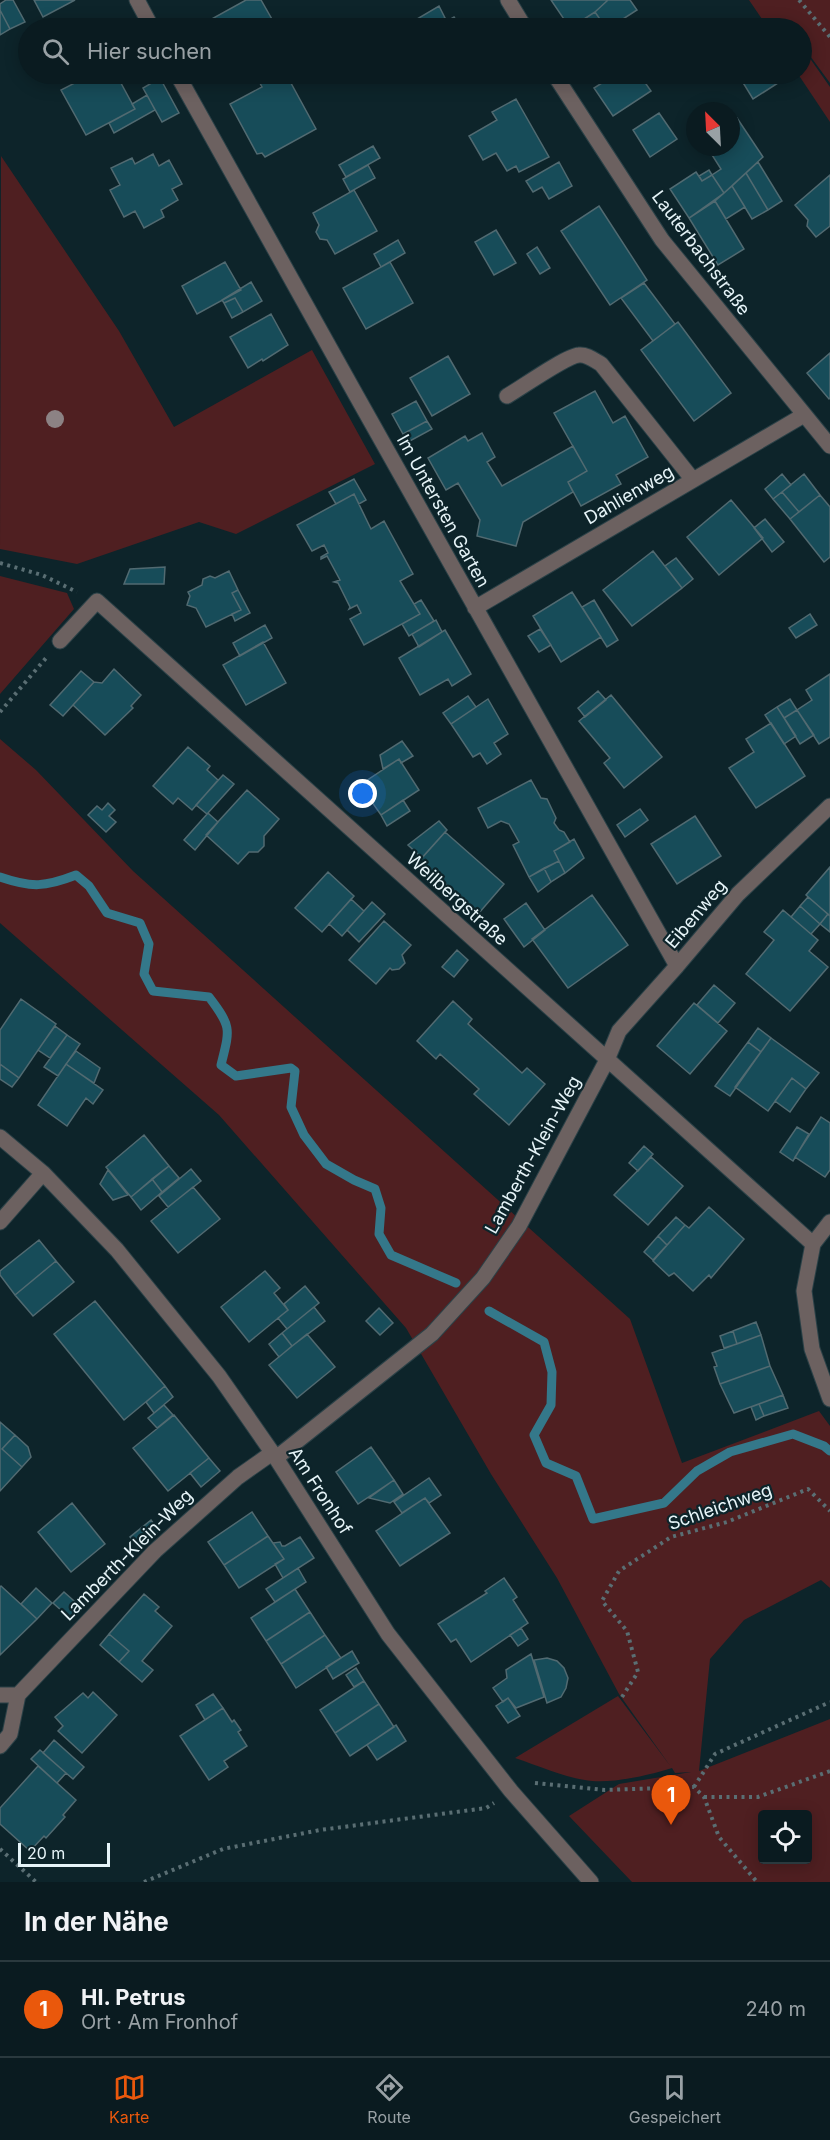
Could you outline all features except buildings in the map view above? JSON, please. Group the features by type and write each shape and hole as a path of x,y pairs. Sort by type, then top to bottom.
{"street":[{"path":"136,0 146,18"},
{"path":"508,0 519,18"},
{"name":"Im Untersten Garten","path":"183,84 677,966"},
{"name":"Lauterbachstraße","path":"561,84 662,240 830,446"},
{"path":"507,396 566,360 579,355 588,357 601,364 693,480"},
{"name":"Dahlienweg","path":"475,608 804,415"},
{"path":"60,641 97,601"},
{"name":"Weilbergstraße","path":"97,601 813,1244"},
{"name":"Eibenweg","path":"607,1060 619,1031 738,894 830,806"},
{"name":"Lamberth-Klein-Weg","path":"18,1695 155,1551 231,1482 274,1455 432,1334 483,1278 519,1226 607,1060"},
{"name":"Am Fronhof","path":"0,1137 43,1173 117,1250 219,1376 274,1455 388,1634 511,1791 591,1882"},
{"path":"0,1222 43,1173"},
{"path":"830,1222 813,1244 804,1292 812,1349 830,1399"},
{"path":"0,1695 18,1695 10,1734 0,1746"}],"path":[{"path":"799,0 830,37"},
{"path":"0,562 42,575 97,601"},
{"path":"0,712 60,641"},
{"name":"Schleichweg","path":"622,1697 638,1672 627,1631 602,1601 619,1571 671,1537 727,1522 808,1489 830,1511"},
{"path":"694,1787 715,1754 830,1702"},
{"path":"704,1797 758,1797 830,1771"},
{"path":"144,1882 223,1849 320,1830 486,1808 511,1791 533,1783 605,1790 694,1787 704,1797 719,1837 757,1882"},
{"path":"0,1849 36,1882"}],"shaded area":[{"path":"749,0 830,0 830,83 812,59 812,18 761,18"},
{"path":"812,61 830,87 830,122 805,84 812,84"},
{"path":"1,156 119,331 174,427 312,350 375,464 236,534 199,522 77,564 0,549"},
{"path":"0,576 67,593 74,609 0,694"},
{"path":"0,739 36,770 133,871 630,1319 682,1463 819,1411 830,1426 830,1588 821,1580 744,1620 710,1659 699,1771 830,1719 830,1882 632,1882 569,1816 619,1784 691,1772 675,1773 672,1768 632,1778 592,1781 563,1775 515,1758 618,1696 671,1767 619,1694 557,1578 491,1474 406,1328 219,1115 0,923"}],"waterway":[{"path":"0,877 38,885 76,875 89,886 107,913 140,923 149,944 144,974 153,991 209,997 222,1015 227,1029 221,1065 236,1076 291,1068 295,1071 291,1107 304,1135 326,1164 375,1189 381,1208 379,1234 391,1255 456,1283"},
{"path":"489,1311 544,1342 552,1372 551,1405 534,1435 546,1463 576,1476 593,1519 664,1503 697,1471 730,1452 793,1434 824,1446 830,1451"}],"place":[{"name":"Hl. Petrus","path":"671,1825"}]}
